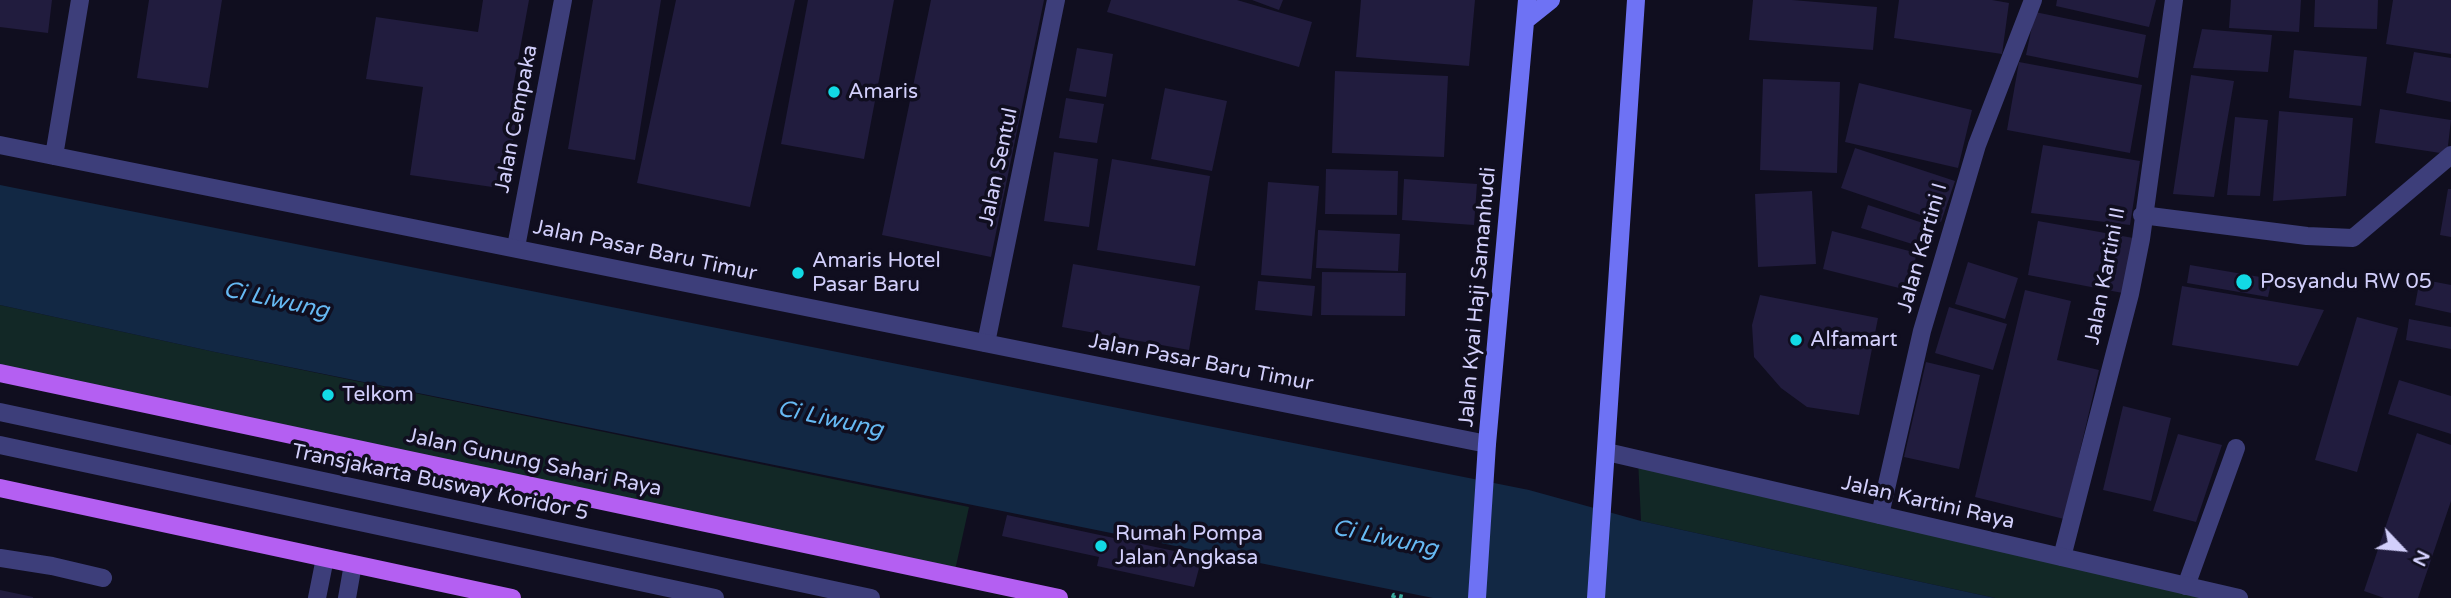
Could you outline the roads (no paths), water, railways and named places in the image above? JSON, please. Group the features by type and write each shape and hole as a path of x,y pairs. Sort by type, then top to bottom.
{"main road":[{"name":"Jalan Kyai Haji Samanhudi","path":"1477,598 1527,0"},
{"path":"1526,20 1551,0"},
{"path":"1596,598 1636,0"},
{"name":"Jalan Gunung Sahari Raya","path":"0,373 1059,598"},
{"path":"0,488 509,598"}],"street":[{"path":"54,156 80,0"},
{"name":"Jalan Cempaka","path":"516,247 563,0"},
{"name":"Jalan Sentul","path":"986,343 1056,0"},
{"name":"Jalan Kartini I","path":"1881,515 1922,331 1977,145 2033,0"},
{"name":"Jalan Kartini II","path":"2062,557 2130,294 2141,239 2174,0"},
{"name":"Jalan Pasar Baru Timur","path":"0,145 1488,444"},
{"path":"2143,215 2308,236 2353,238 2451,155"},
{"name":"Transjakarta Busway Koridor 5","path":"0,412 871,598"},
{"path":"0,445 715,598"},
{"path":"2186,586 2236,448"},
{"name":"Jalan Kartini Raya","path":"1607,452 2239,598"},
{"path":"0,558 103,578"},
{"path":"317,598 325,558"},
{"path":"347,598 353,564"}],"water":[{"name":"Ci Liwung","path":"0,185 1529,490 1641,521 1995,598 1433,598 215,352 0,305"}],"place":[{"name":"Amaris","path":"834,92"},
{"name":"Amaris Hotel Pasar Baru","path":"798,273"},
{"name":"Posyandu RW 05","path":"2244,282"},
{"name":"Alfamart","path":"1796,340"},
{"name":"Telkom","path":"328,395"},
{"name":"Rumah Pompa Jalan Angkasa","path":"1101,546"}]}
